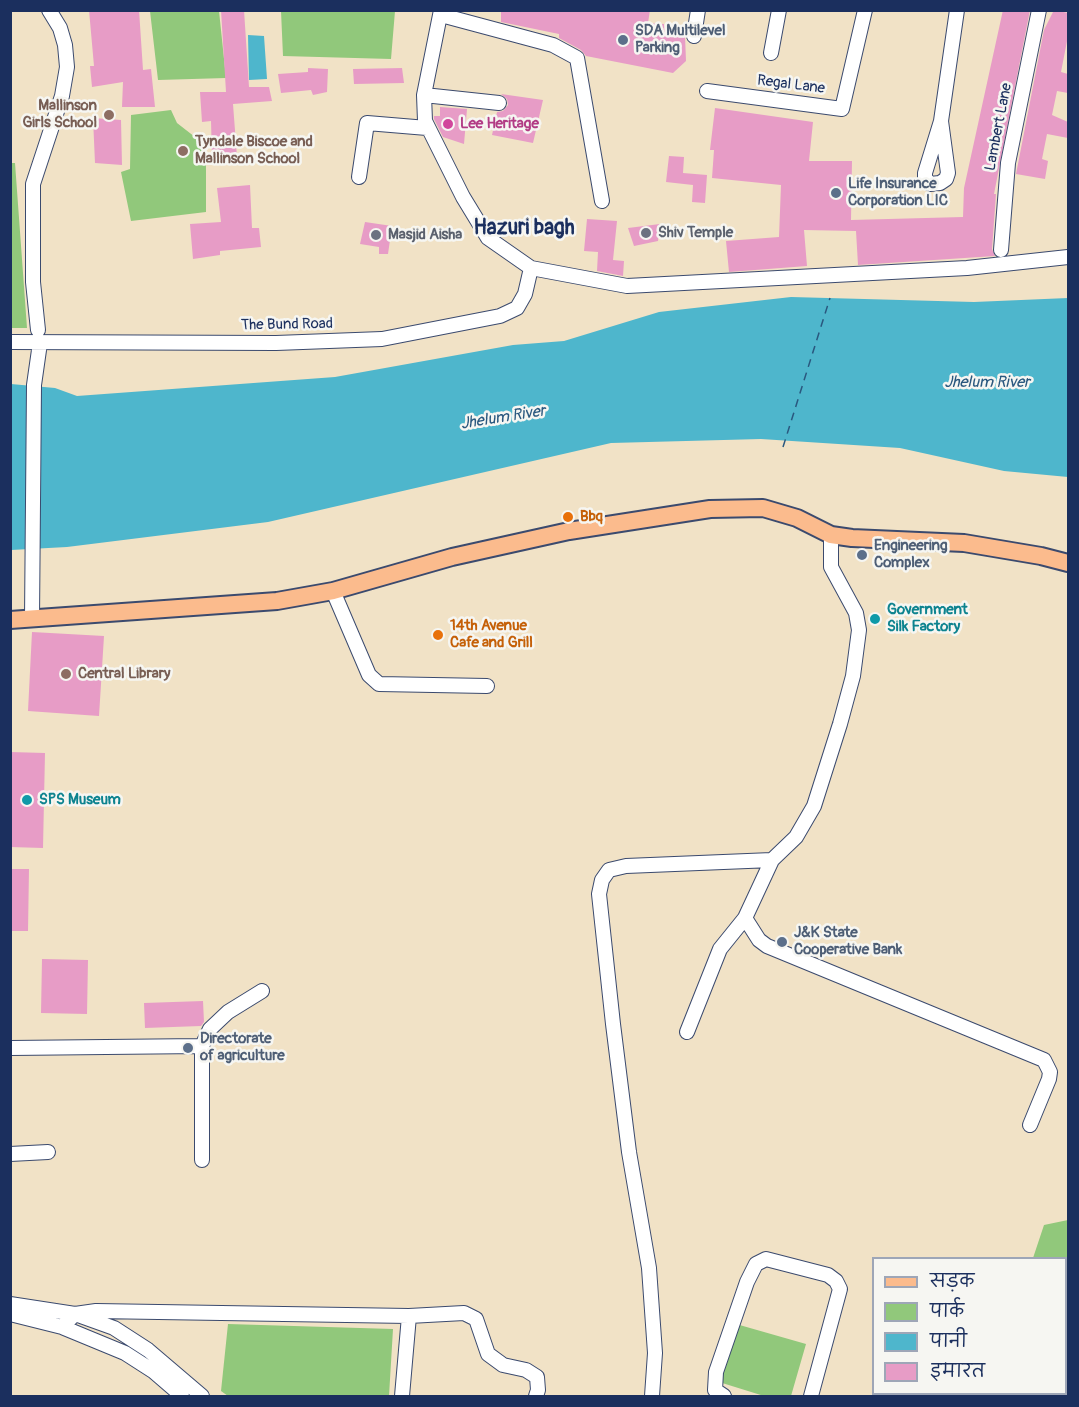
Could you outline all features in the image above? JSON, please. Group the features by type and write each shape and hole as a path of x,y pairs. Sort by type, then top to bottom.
{"main road":[{"path":"10,620 277,601 333,591 452,557 569,531 710,509 763,508 797,518 831,535 964,543 1068,563"}],"street":[{"path":"32,619 30,598 34,385 39,336 33,282 33,184 62,96 67,67 65,45 60,28 49,10"},
{"path":"694,36 698,10"},
{"path":"771,53 780,10"},
{"name":"Regal Lane","path":"707,91 842,109 865,10"},
{"path":"941,121 957,10"},
{"name":"Lambert Lane","path":"1001,250 1008,163 1039,10"},
{"path":"602,201 577,58 553,45 441,13 424,95 423,111 427,128 463,198 488,238 531,268 627,286 967,268 1068,257"},
{"path":"424,95 499,103"},
{"path":"359,177 367,123 427,128"},
{"name":"The Bund Road","path":"10,342 39,336 276,343 382,339 500,316 517,308 525,294 531,268"},
{"path":"687,1032 720,949 745,918 772,860 796,837 814,806 855,663 858,630 856,613 831,567 831,535"},
{"path":"333,591 369,675 379,684 487,686"},
{"path":"652,1396 655,1353 650,1268 629,1152 613,1024 599,894 602,880 609,870 626,866 772,860"},
{"path":"745,918 759,940 767,946 1044,1060 1050,1072 1049,1079 1030,1125"},
{"path":"202,1160 202,1046 210,1029 228,1011 262,991"},
{"path":"10,1048 202,1046"},
{"path":"10,1154 48,1152"},
{"path":"724,1396 715,1390 717,1372 747,1282 756,1264 765,1259 828,1275 836,1281 840,1289 811,1396"},
{"path":"10,1304 75,1314 114,1328 148,1350 202,1396"},
{"path":"62,1327 75,1314 112,1311 409,1316 464,1312 472,1316 481,1328 488,1354 503,1365 526,1370 537,1377 536,1396"},
{"path":"10,1314 62,1327 125,1353 153,1371 182,1396"},
{"path":"402,1396 409,1316"}],"green space":[{"path":"150,11 219,11 226,78 158,80"},
{"path":"281,11 395,11 391,59 283,56"},
{"path":"171,110 177,123 195,137 206,150 206,212 131,221 121,172 130,169 131,115"},
{"path":"11,163 15,163 27,328 11,328"},
{"path":"1068,1220 1068,1396 987,1396 1067,1395 1067,1257 1033,1257 1044,1225"},
{"path":"228,1324 393,1329 389,1396 228,1396 221,1391"},
{"path":"736,1324 806,1344 791,1396 764,1396 719,1382"}],"water":[{"path":"248,35 264,36 267,79 249,80"},
{"name":"Jhelum River","path":"791,297 974,302 1068,298 1068,477 1004,471 900,448 761,439 611,443 268,522 67,547 11,550 11,384 55,388 77,396 335,377 513,345 564,341 659,312"}],"building":[{"path":"89,10 139,10 143,70 151,69 155,107 122,107 123,82 92,87 90,66 94,66"},
{"path":"221,10 244,10 249,87 269,87 272,101 233,104 237,157 212,157 211,121 202,122 200,92 226,92"},
{"name":"SDA Multilevel Parking","path":"501,10 650,10 648,23 664,24 665,33 685,36 686,61 673,73 586,56 581,50 559,38 559,34 501,22"},
{"path":"1003,10 1030,10 994,194 996,194 992,249 995,256 858,265 856,231 804,230 807,266 729,272 726,241 779,237 781,185 712,178 714,150 710,150 715,108 813,122 809,161 852,161 851,220 963,217 964,188"},
{"path":"1054,10 1068,13 1068,36 1061,72 1068,74 1068,93 1057,91 1052,115 1068,122 1068,138 1047,134 1042,159 1048,161 1045,179 1016,174 1044,30"},
{"path":"308,68 328,69 327,92 313,95 311,90 281,93 278,74 308,72"},
{"path":"402,68 404,83 354,84 353,69"},
{"path":"501,94 543,100 533,143 492,135 497,112 503,111 508,105 507,99"},
{"name":"Lee Heritage","path":"440,107 467,109 464,144 443,137 434,119 434,116 440,116"},
{"path":"93,118 121,120 122,165 95,163"},
{"path":"669,156 684,157 683,173 707,175 705,203 692,202 693,185 666,182"},
{"path":"250,185 252,228 259,228 261,247 220,251 220,255 193,259 190,224 221,222 217,188"},
{"path":"587,219 617,221 613,260 624,261 623,276 597,271 598,252 584,251"},
{"name":"Masjid Aisha","path":"365,222 392,226 388,254 379,254 379,247 360,244"},
{"name":"Shiv Temple","path":"660,224 658,241 634,246 628,228"},
{"name":"Central Library","path":"32,632 104,636 99,716 28,711"},
{"name":"SPS Museum","path":"10,752 45,753 43,848 10,847"},
{"path":"10,869 29,869 28,931 10,931"},
{"path":"42,959 88,960 87,1014 41,1013"},
{"path":"203,1001 204,1022 201,1026 145,1028 144,1003"}],"ferry route":[{"path":"783,447 830,298"}],"place":[{"name":"SDA Multilevel Parking","path":"623,40"},
{"name":"Mallinson Girls School","path":"109,115"},
{"name":"Lee Heritage","path":"448,124"},
{"name":"Tyndale Biscoe and Mallinson School","path":"183,151"},
{"name":"Life Insurance Corporation LIC","path":"836,193"},
{"name":"Shiv Temple","path":"646,233"},
{"name":"Masjid Aisha","path":"376,235"},
{"name":"Bbq","path":"568,517"},
{"name":"Engineering Complex","path":"862,555"},
{"name":"Government Silk Factory","path":"875,619"},
{"name":"14th Avenue Cafe and Grill","path":"438,635"},
{"name":"Central Library","path":"66,674"},
{"name":"SPS Museum","path":"27,800"},
{"name":"J&K State Cooperative Bank","path":"782,942"},
{"name":"Directorate of agriculture","path":"188,1048"}],"district":[{"name":"Hazuri bagh","path":"524,229"}]}
